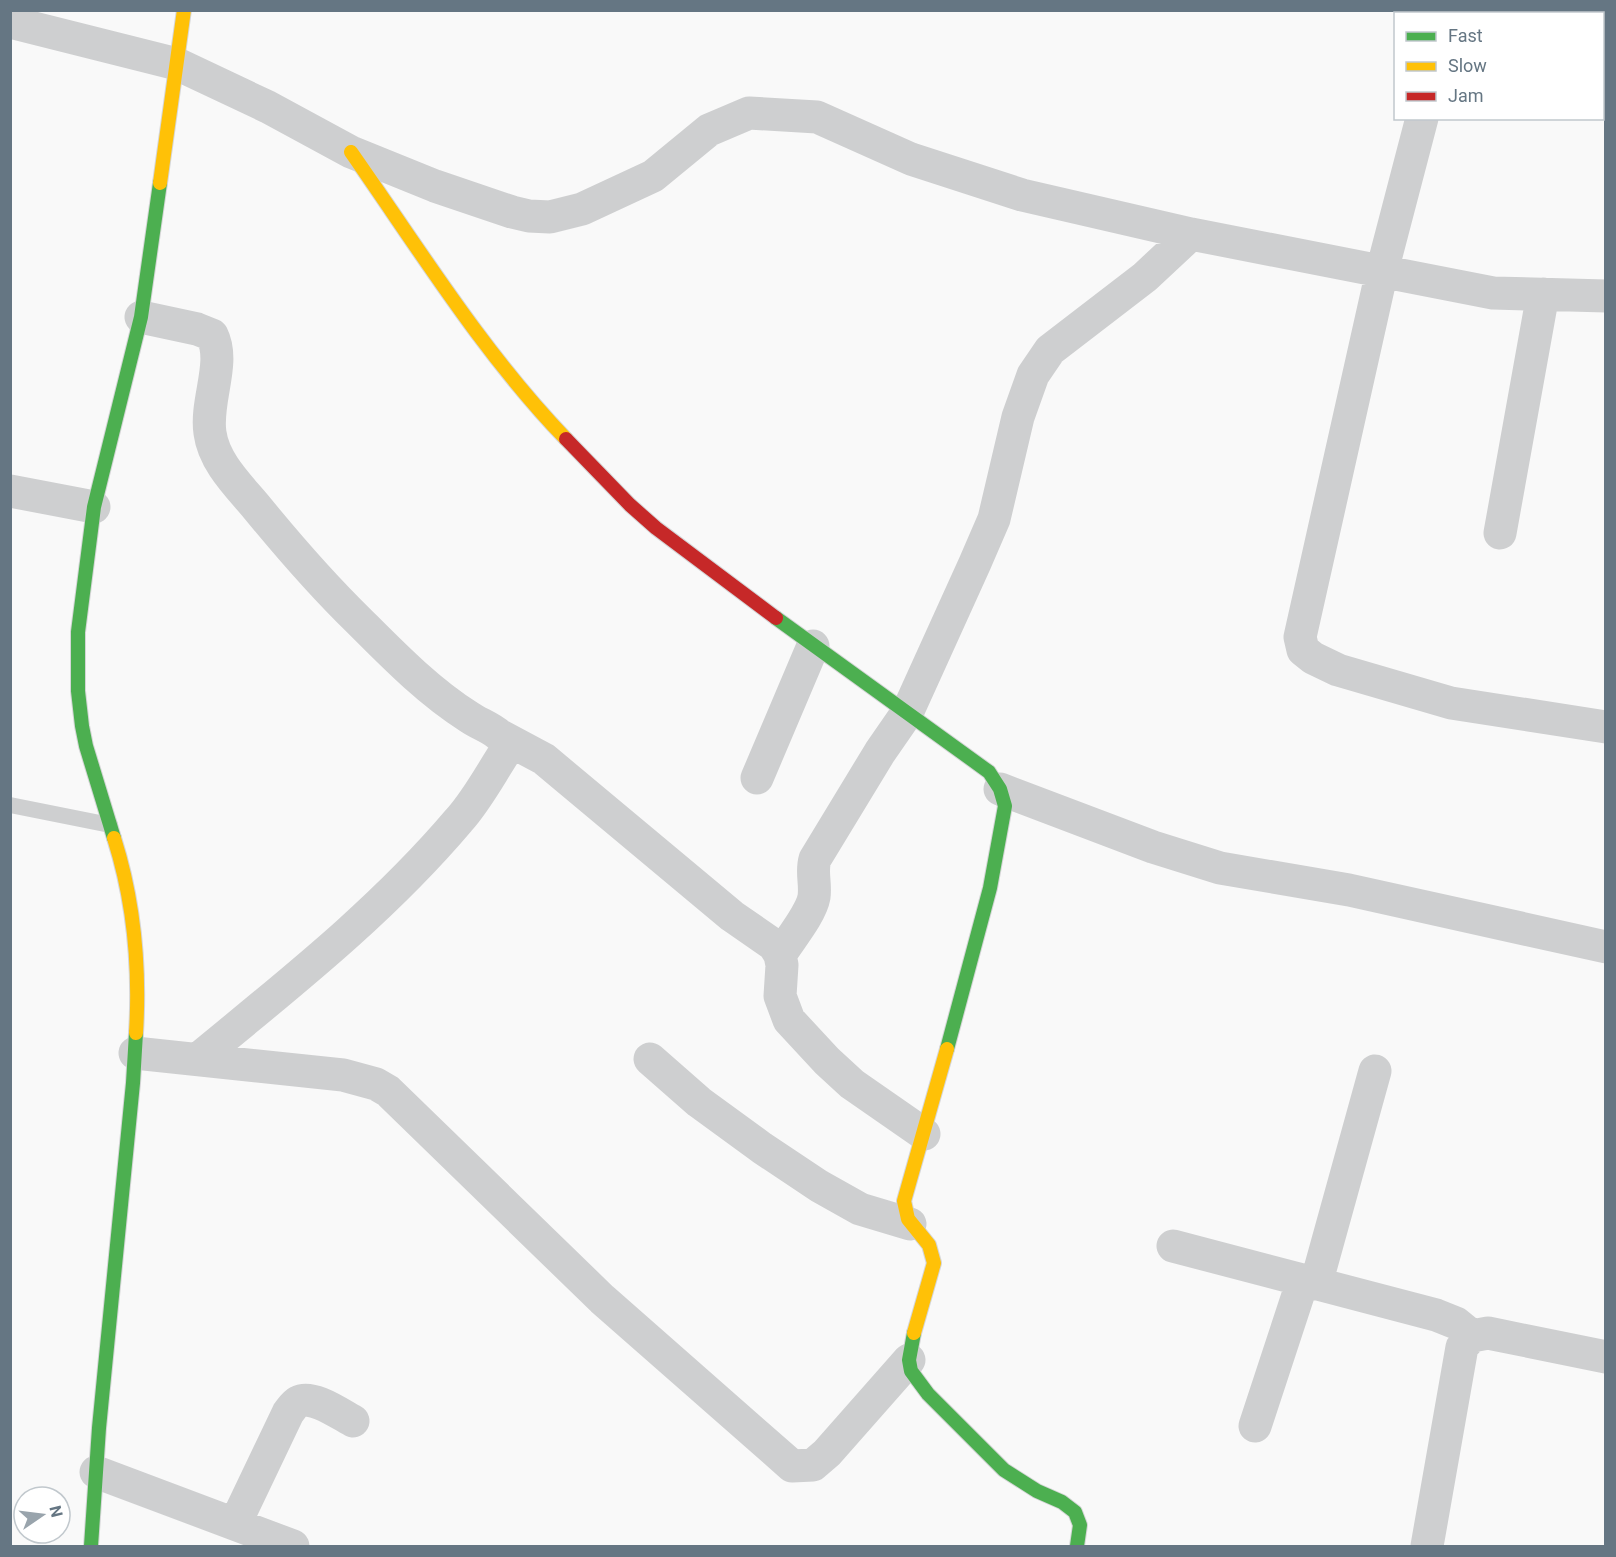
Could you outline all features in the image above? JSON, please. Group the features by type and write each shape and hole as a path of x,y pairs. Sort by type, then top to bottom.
{"street":[{"path":"91,1546 135,1053 137,969 130,900 86,746 78,691 78,632 94,507 141,317 184,10"},
{"path":"10,22 177,64 268,107 351,152 435,186 529,216 550,217 582,209 653,176 709,130 749,113 817,117 910,159 1022,195 1191,234 1493,293 1605,296"},
{"path":"1421,120 1382,271 1300,637 1303,650 1313,658 1338,670 1451,703 1605,727"},
{"path":"351,152 485,343 546,418 622,497 656,528 813,646 989,772 1000,789 1005,806 990,888 904,1201 903,1210 909,1224 931,1246 934,1254 934,1263 914,1330 909,1360 911,1371 922,1387 1004,1470 1037,1491 1062,1502 1075,1512 1080,1525 1077,1546"},
{"path":"780,954 814,899 812,869 815,859 880,752 907,713 994,519 1018,417 1033,375 1050,350 1145,278 1191,234"},
{"path":"1500,533 1543,294"},
{"path":"141,317 197,329 212,335 218,353 210,402 209,432 218,457 286,543 329,592 434,692 470,718 544,759 732,916 774,945 780,954 783,974 780,996 789,1020 852,1084 924,1134"},
{"path":"10,491 94,507"},
{"path":"757,778 813,646"},
{"path":"198,1059 318,960 402,882 461,819 505,752 505,740 501,735"},
{"path":"1000,789 1162,850 1220,868 1349,890 1605,947"},
{"path":"135,1053 343,1075 376,1084 388,1091 602,1299 792,1466 813,1465 827,1454 909,1360"},
{"path":"650,1059 699,1102 819,1186 860,1209 909,1224"},
{"path":"1254,1426 1309,1282 1375,1071"},
{"path":"1173,1246 1436,1315 1456,1323 1472,1336"},
{"path":"1427,1546 1462,1347 1472,1336 1488,1333 1605,1357"},
{"path":"235,1524 288,1413 296,1402 305,1399 314,1401 353,1421"},
{"path":"96,1472 293,1546"}],"lane":[{"path":"10,805 110,825"}],"traffic: fast":[{"path":"114,838 82,726 78,691 78,632 94,507 141,317 160,183"},
{"path":"776,618 989,772 1000,789 1005,806 990,888 947,1049"},
{"path":"91,1546 99,1428 136,1033"},
{"path":"914,1333 909,1360 911,1371 928,1394 1004,1470 1037,1491 1062,1502 1075,1512 1080,1525 1077,1546"}],"traffic: slow":[{"path":"160,183 184,10"},
{"path":"351,152 479,336 507,372 566,439"},
{"path":"114,838 121,862 134,934 137,984 136,1033"},
{"path":"914,1333 934,1263 929,1245 908,1219 904,1201 947,1049"}],"traffic: jam":[{"path":"566,439 630,505 656,528 776,618"}]}
